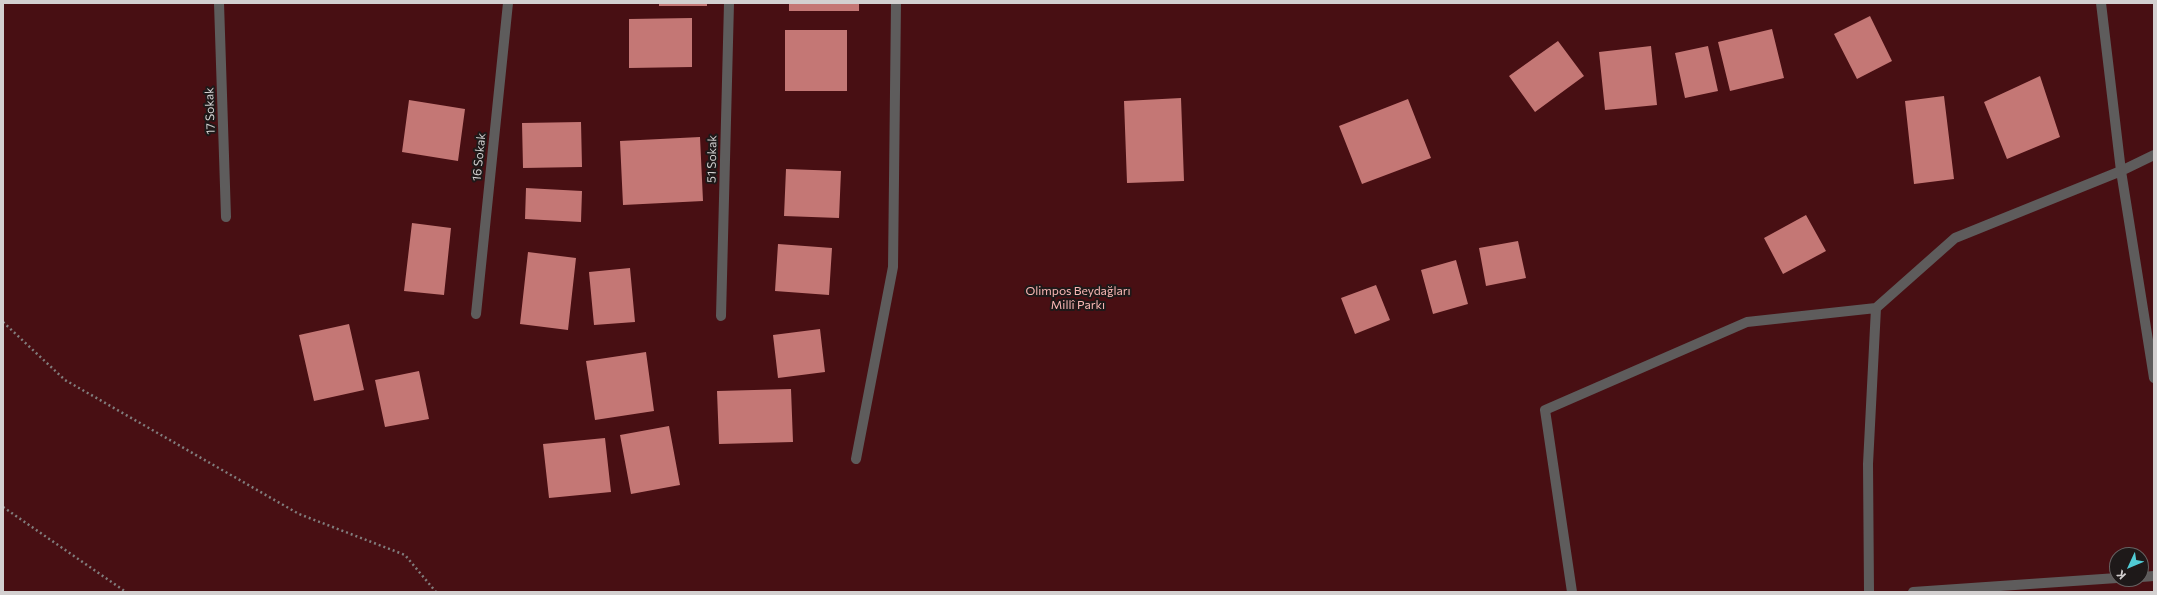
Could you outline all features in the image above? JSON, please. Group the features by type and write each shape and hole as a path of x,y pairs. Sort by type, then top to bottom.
{"street":[{"name":"17 Sokak","path":"219,3 226,217"},
{"name":"16 Sokak","path":"476,314 508,3"},
{"name":"51 Sokak","path":"721,316 729,3"},
{"path":"856,459 894,267 896,3"},
{"path":"2101,3 2121,171 2154,378"},
{"path":"1572,592 1545,410 1747,322 1876,308 1955,238 2121,171 2154,155"},
{"path":"1870,592 1868,464 1876,308"},
{"path":"1913,592 2109,579"}],"path":[{"path":"3,322 65,380 299,514 405,555 436,592"},
{"path":"3,507 126,592"}],"green space":[{"name":"Olimpos Beydağları Millî Parkı","path":"3,3 2154,3 2154,592 3,592"}],"building":[{"path":"659,3 707,3 707,6 659,6"},
{"path":"789,3 859,3 859,11 789,11"},
{"path":"1870,16 1892,61 1857,79 1834,34"},
{"path":"692,18 692,67 629,68 629,19"},
{"path":"1772,29 1784,78 1730,91 1718,42"},
{"path":"785,30 847,30 847,91 785,91"},
{"path":"1558,41 1584,76 1535,112 1509,76"},
{"path":"1651,46 1657,105 1605,110 1599,52"},
{"path":"1708,46 1718,91 1685,98 1675,53"},
{"path":"2040,76 2060,137 2007,159 1984,102"},
{"path":"1944,96 1954,179 1914,184 1905,101"},
{"path":"1181,98 1184,181 1127,183 1124,101"},
{"path":"1408,99 1431,158 1362,184 1339,126"},
{"path":"409,100 465,109 458,161 402,152"},
{"path":"581,122 582,167 523,168 522,123"},
{"path":"700,137 703,201 623,205 620,141"},
{"path":"786,169 841,171 839,218 784,216"},
{"path":"526,188 582,191 581,222 525,219"},
{"path":"1806,215 1826,251 1783,274 1764,238"},
{"path":"412,223 451,228 444,295 404,291"},
{"path":"1518,241 1526,278 1486,286 1479,248"},
{"path":"778,244 832,248 829,295 775,291"},
{"path":"528,252 576,258 568,330 520,324"},
{"path":"1456,260 1468,304 1433,314 1421,270"},
{"path":"630,268 635,322 594,325 589,272"},
{"path":"1376,285 1390,320 1355,334 1341,298"},
{"path":"349,324 364,390 314,401 299,335"},
{"path":"820,329 825,372 778,378 773,335"},
{"path":"646,352 654,411 595,420 586,361"},
{"path":"419,371 429,419 385,427 375,380"},
{"path":"791,389 793,442 719,444 717,391"},
{"path":"669,426 680,485 631,494 620,435"},
{"path":"605,438 611,492 549,498 543,444"}]}
